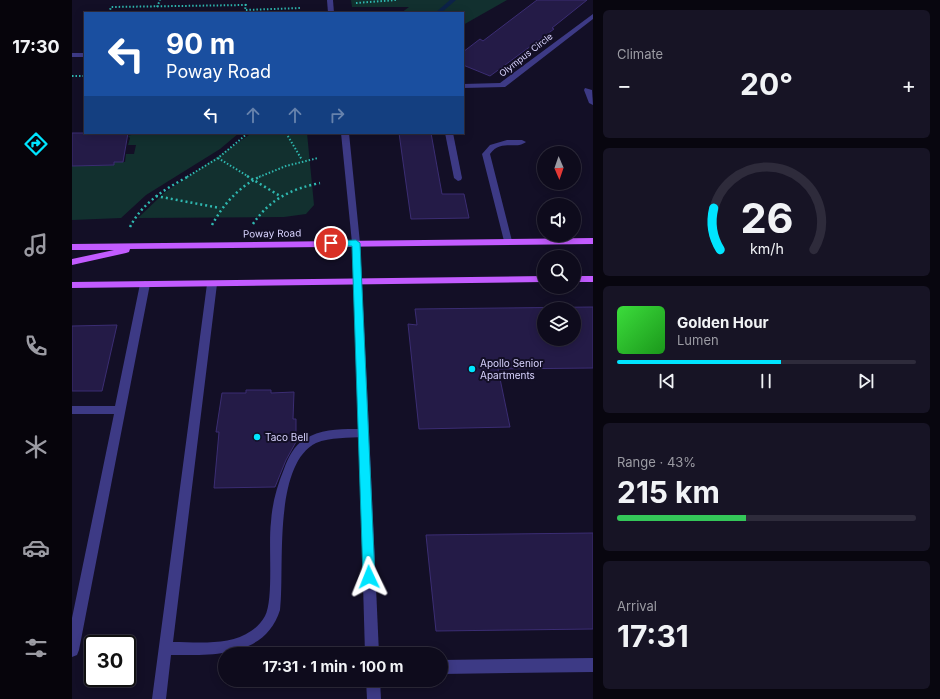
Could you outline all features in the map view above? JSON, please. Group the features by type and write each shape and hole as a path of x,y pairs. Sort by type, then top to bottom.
{"main road":[{"name":"Poway Road","path":"72,247 593,241"},
{"path":"72,262 88,260 141,246"},
{"path":"72,286 537,279"},
{"path":"581,279 593,279"}],"street":[{"path":"330,0 330,12"},
{"name":"Olympus Circle","path":"464,86 502,85 593,16"},
{"path":"72,55 84,55"},
{"path":"588,90 593,102"},
{"path":"345,134 356,243 372,647"},
{"path":"449,134 458,178"},
{"path":"508,241 486,154 490,147 498,143 522,142"},
{"path":"72,650 145,284"},
{"path":"159,699 212,284"},
{"path":"72,410 121,410"},
{"path":"166,648 224,646 245,642 254,637 265,627 272,617 274,603 276,527 280,497 290,468 300,450 308,442 331,436 364,433"},
{"path":"448,667 593,665"},
{"path":"373,687 374,699"}],"path":[{"path":"158,7 160,0"},
{"path":"356,3 396,0"},
{"path":"109,12 111,7 246,5 245,10 301,8"},
{"path":"72,76 84,76"},
{"path":"129,228 134,214 156,196 218,158 247,134"},
{"path":"287,134 302,160"},
{"path":"218,158 280,196"},
{"path":"212,225 221,208 241,188 253,179 268,171 302,160 318,158"},
{"path":"253,224 261,211 280,196 295,189 320,183"},
{"path":"156,196 221,208"}],"green space":[{"path":"351,0 507,0 464,24 464,12 402,12 409,7 352,7"},
{"path":"135,134 238,134 220,149 146,195 121,218 72,220 72,166 114,165 114,162 125,162 126,154 134,154 136,145 128,145 130,138 128,136"},
{"path":"251,134 307,134 314,205 306,214 284,217 138,218 164,193"}],"building":[{"path":"537,0 587,0 552,28 554,29 490,76 464,65 464,51 480,39 483,41"},
{"path":"72,133 128,134 123,162 114,162 114,165 72,166"},
{"path":"399,134 431,134 442,194 464,194 469,218 411,219"},
{"name":"Apollo Senior Apartments","path":"581,307 593,307 593,368 498,369 510,427 419,429 408,324 417,325 415,309 537,308 537,346 581,346"},
{"path":"117,325 102,391 72,391 72,326"},
{"name":"Taco Bell","path":"246,390 271,390 271,393 294,392 293,419 296,419 296,442 286,460 275,487 214,488 219,432 216,432 222,393 246,393"},
{"path":"593,533 593,629 436,631 426,535"}],"waterway":[{"path":"439,12 453,0"}],"place":[{"name":"Apollo Senior Apartments","path":"472,369"},
{"name":"Taco Bell","path":"257,437"}],"route":[{"path":"331,243 356,243 369,577"}]}
